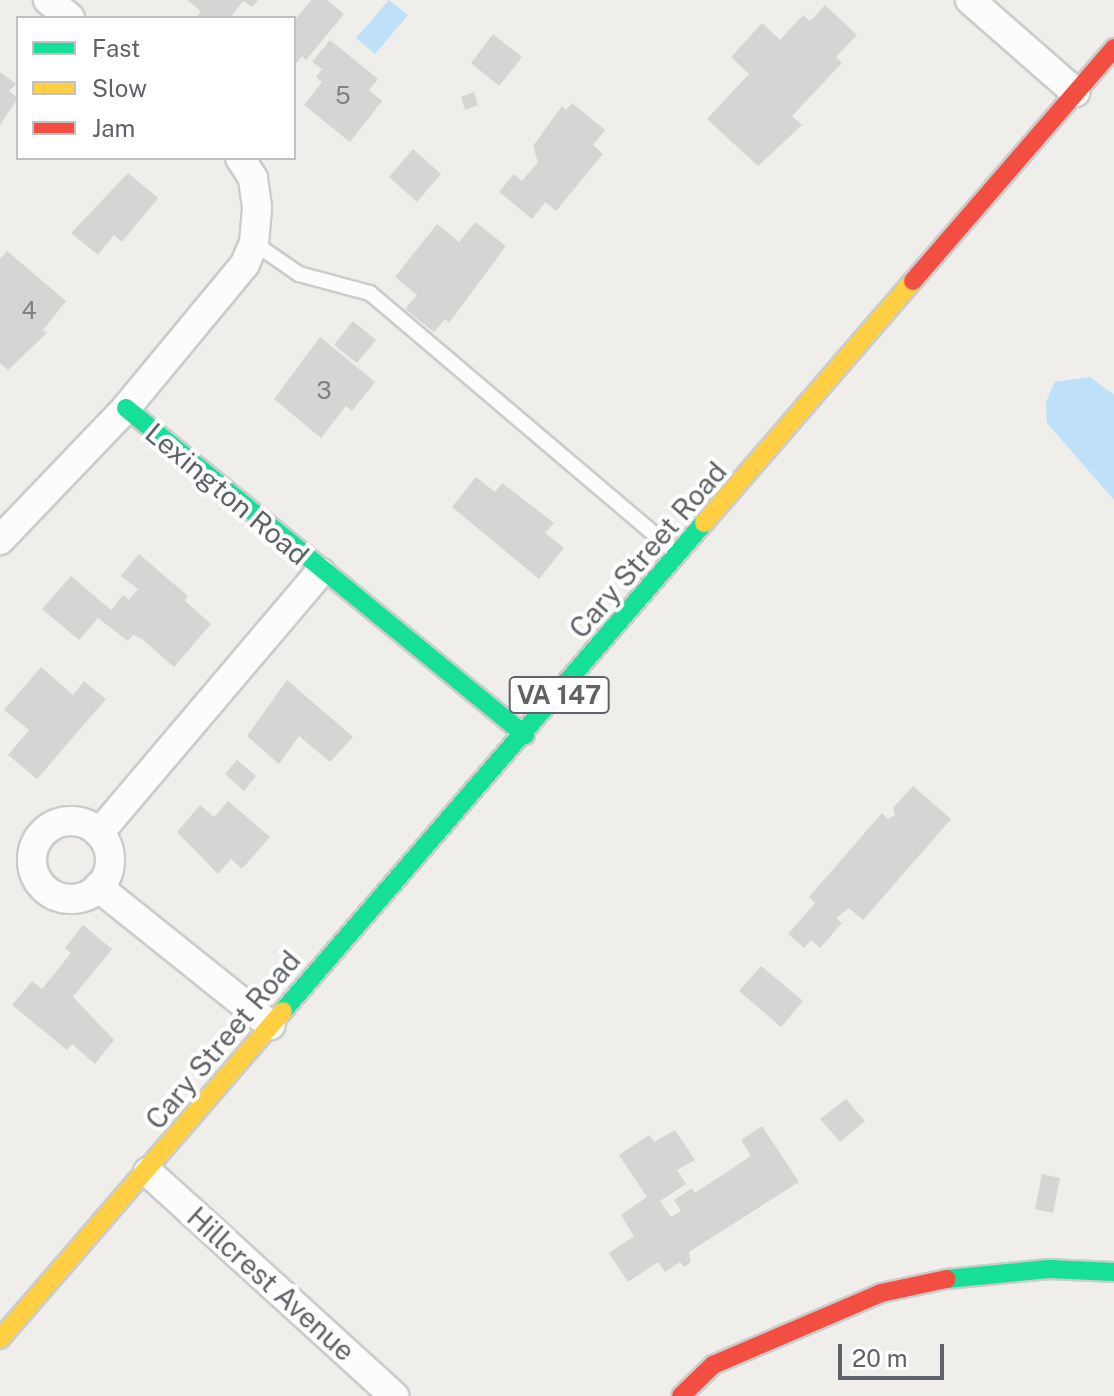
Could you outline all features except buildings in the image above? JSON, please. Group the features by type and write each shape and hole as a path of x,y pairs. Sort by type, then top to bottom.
{"main road":[{"name":"Cary Street Road","path":"0,1339 148,1172 270,1025 525,735 1114,48"},
{"name":"Lexington Road","path":"126,408 320,572 525,735"},
{"path":"681,1396 713,1365 881,1293 950,1278 1035,1270 1114,1272"}],"street":[{"path":"48,0 68,16"},
{"path":"970,0 1075,92"},
{"path":"241,160 253,178 254,243"},
{"name":"Lexington Road","path":"126,408 245,264 254,243"},
{"path":"0,540 126,408"},
{"path":"99,833 320,572"},
{"path":"75,820 99,833 110,864 98,887 82,898 51,895 39,885 32,856 46,829 59,822 75,820"},
{"path":"98,887 270,1025"},
{"name":"Hillcrest Avenue","path":"148,1172 394,1396"}],"lane":[{"path":"254,243 299,274 370,293 679,556"}],"water":[{"path":"389,0 408,15 375,54 356,38"},
{"path":"1090,377 1114,395 1114,500 1047,423 1046,402 1055,382"}],"traffic: fast":[{"path":"126,408 525,735"},
{"path":"283,1011 704,523"},
{"path":"947,1279 1049,1269 1114,1272"}],"traffic: slow":[{"path":"704,523 913,281"},
{"path":"0,1339 283,1011"}],"traffic: jam":[{"path":"913,281 1114,48"},
{"path":"681,1396 713,1365 881,1293 947,1279"}]}
